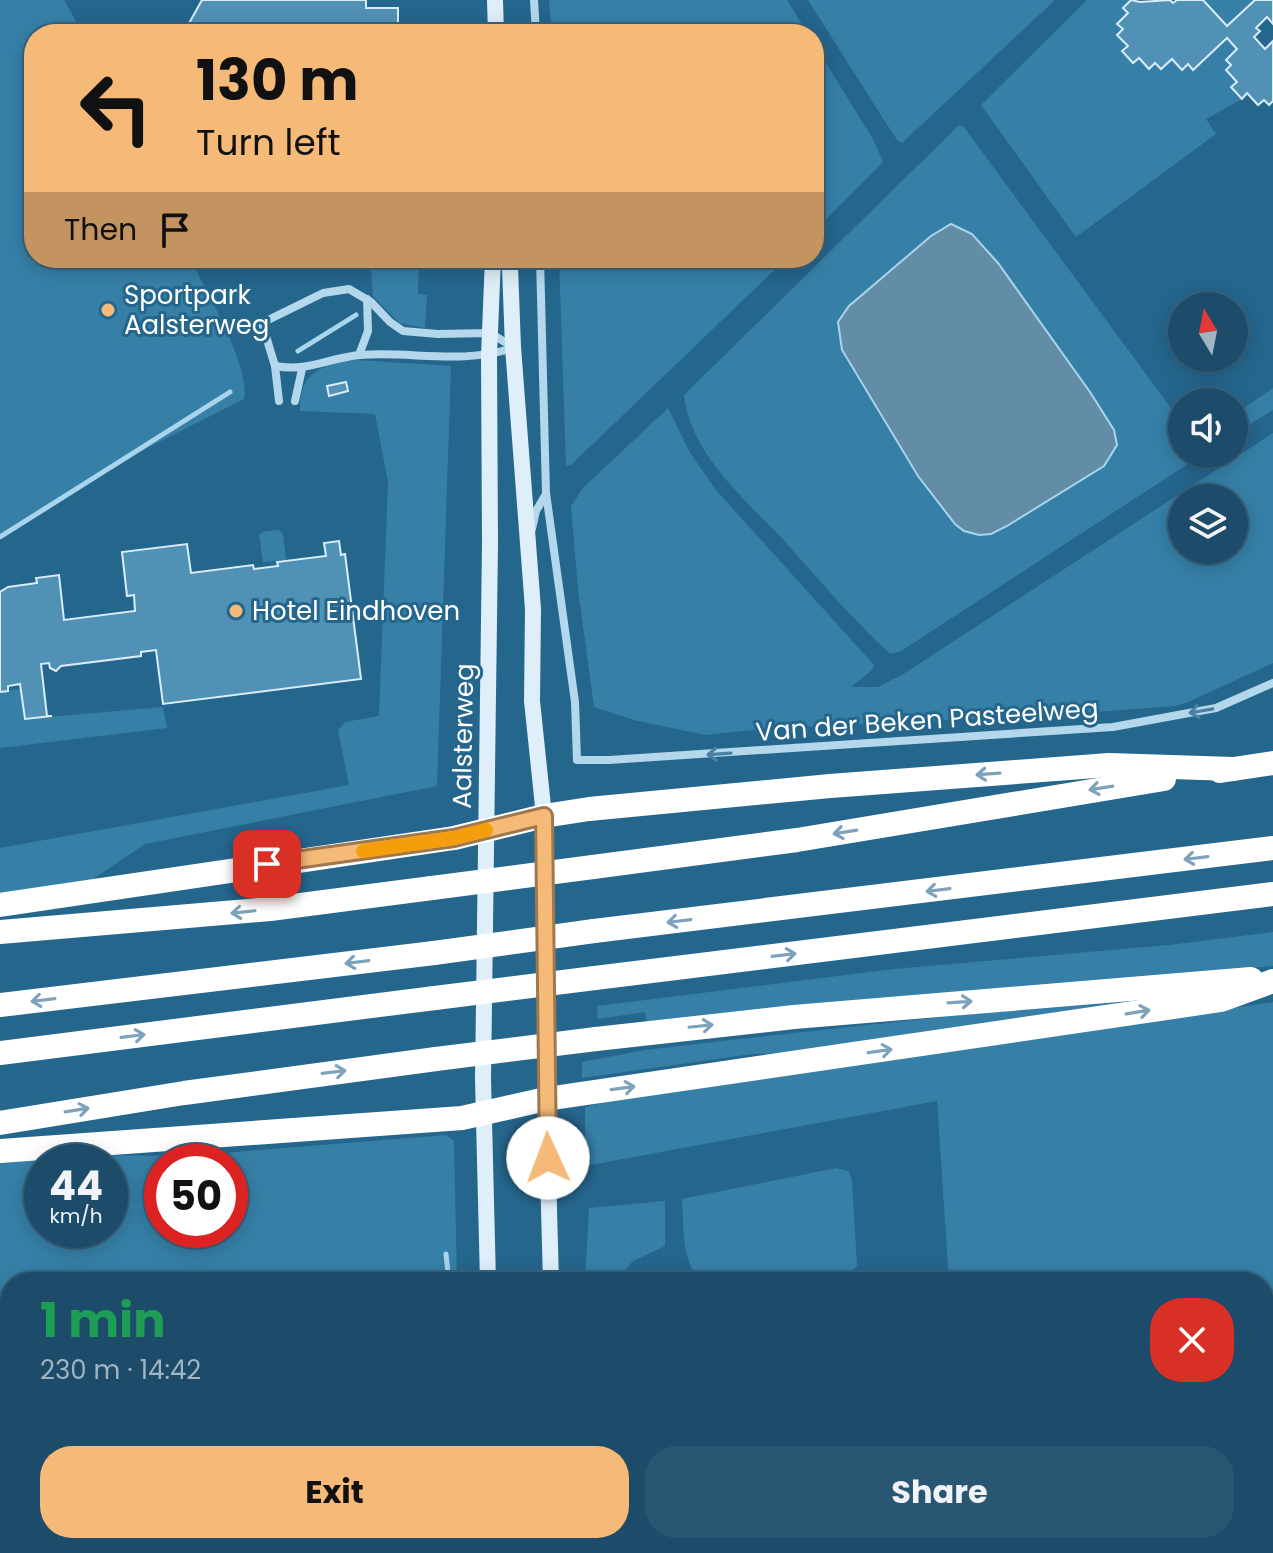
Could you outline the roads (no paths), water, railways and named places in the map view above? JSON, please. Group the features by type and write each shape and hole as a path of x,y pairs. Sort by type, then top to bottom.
{"highway":[{"path":"0,932 270,909 782,842 1111,786 1273,763"},
{"path":"0,905 454,838 544,816 589,809 830,786 1109,765 1233,769"},
{"path":"0,1005 1273,848"},
{"path":"0,1053 1273,894"},
{"path":"0,1151 295,1131 485,1114 546,1099 1221,1000 1273,979"},
{"path":"0,1123 184,1093 436,1059 808,1015 1273,979"}],"main road":[{"path":"495,0 496,24"},
{"name":"Aalsterweg","path":"488,1272 485,831 490,543 489,356 493,268"},
{"path":"510,268 533,609 532,701 544,816 551,1272"}],"street":[{"path":"534,0 535,24"},
{"path":"528,545 536,511 546,493 540,268"},
{"path":"279,401 275,366 262,323 334,290 349,289 367,299 403,331 490,333 513,347"},
{"path":"359,355 368,331 367,299"},
{"path":"275,366 302,369 359,355 489,356 513,347"},
{"path":"295,401 302,369"},
{"name":"Van der Beken Pasteelweg","path":"546,493 575,702 577,760 624,760 1113,727 1216,708 1273,683"}],"waterway":[{"path":"298,351 356,315"},
{"path":"0,537 230,392"},
{"path":"446,1254 448,1272"}],"place":[{"name":"Sportpark Aalsterweg","path":"108,310"},
{"name":"Hotel Eindhoven","path":"236,611"}]}
